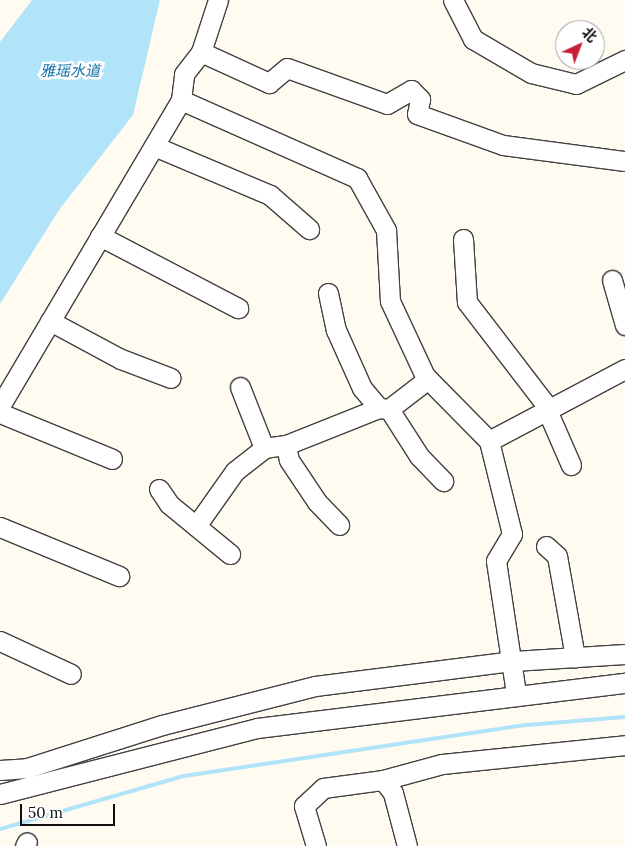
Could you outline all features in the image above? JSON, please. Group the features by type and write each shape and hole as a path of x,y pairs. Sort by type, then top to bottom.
{"street":[{"path":"0,406 181,100 184,74 201,52 218,0"},
{"path":"453,0 473,39 531,73 576,84 625,60"},
{"path":"201,52 269,82 287,68 387,104 411,90 420,99 417,114 503,145 625,161"},
{"path":"181,100 357,178 386,230 390,301 428,379 489,440 512,534 496,561 513,661 516,694"},
{"path":"154,146 270,195 309,229"},
{"path":"100,236 238,308"},
{"path":"463,239 467,302 543,401 571,465"},
{"path":"612,280 625,324"},
{"path":"328,293 336,330 362,388 384,409 419,456 443,481"},
{"path":"50,321 121,359 171,378"},
{"path":"489,440 625,369"},
{"path":"196,526 235,471 264,448 286,446 384,409 428,379"},
{"path":"240,387 264,448"},
{"path":"0,413 112,460"},
{"path":"286,446 289,460 317,502 339,525"},
{"path":"159,489 169,504 230,554"},
{"path":"0,527 119,576"},
{"path":"546,546 557,556 575,657"},
{"path":"0,641 71,674"},
{"path":"0,770 26,768 162,725 315,686 513,661 625,654"},
{"path":"0,794 221,735 516,694 625,683"},
{"path":"316,846 304,806 323,788 383,780 442,764 625,745"},
{"path":"383,780 393,793 407,846"}],"water":[{"name":"雅瑶水道","path":"32,0 160,0 133,115 59,210 0,304 0,42"}],"waterway":[{"path":"0,829 184,776 527,725 625,717"}]}
